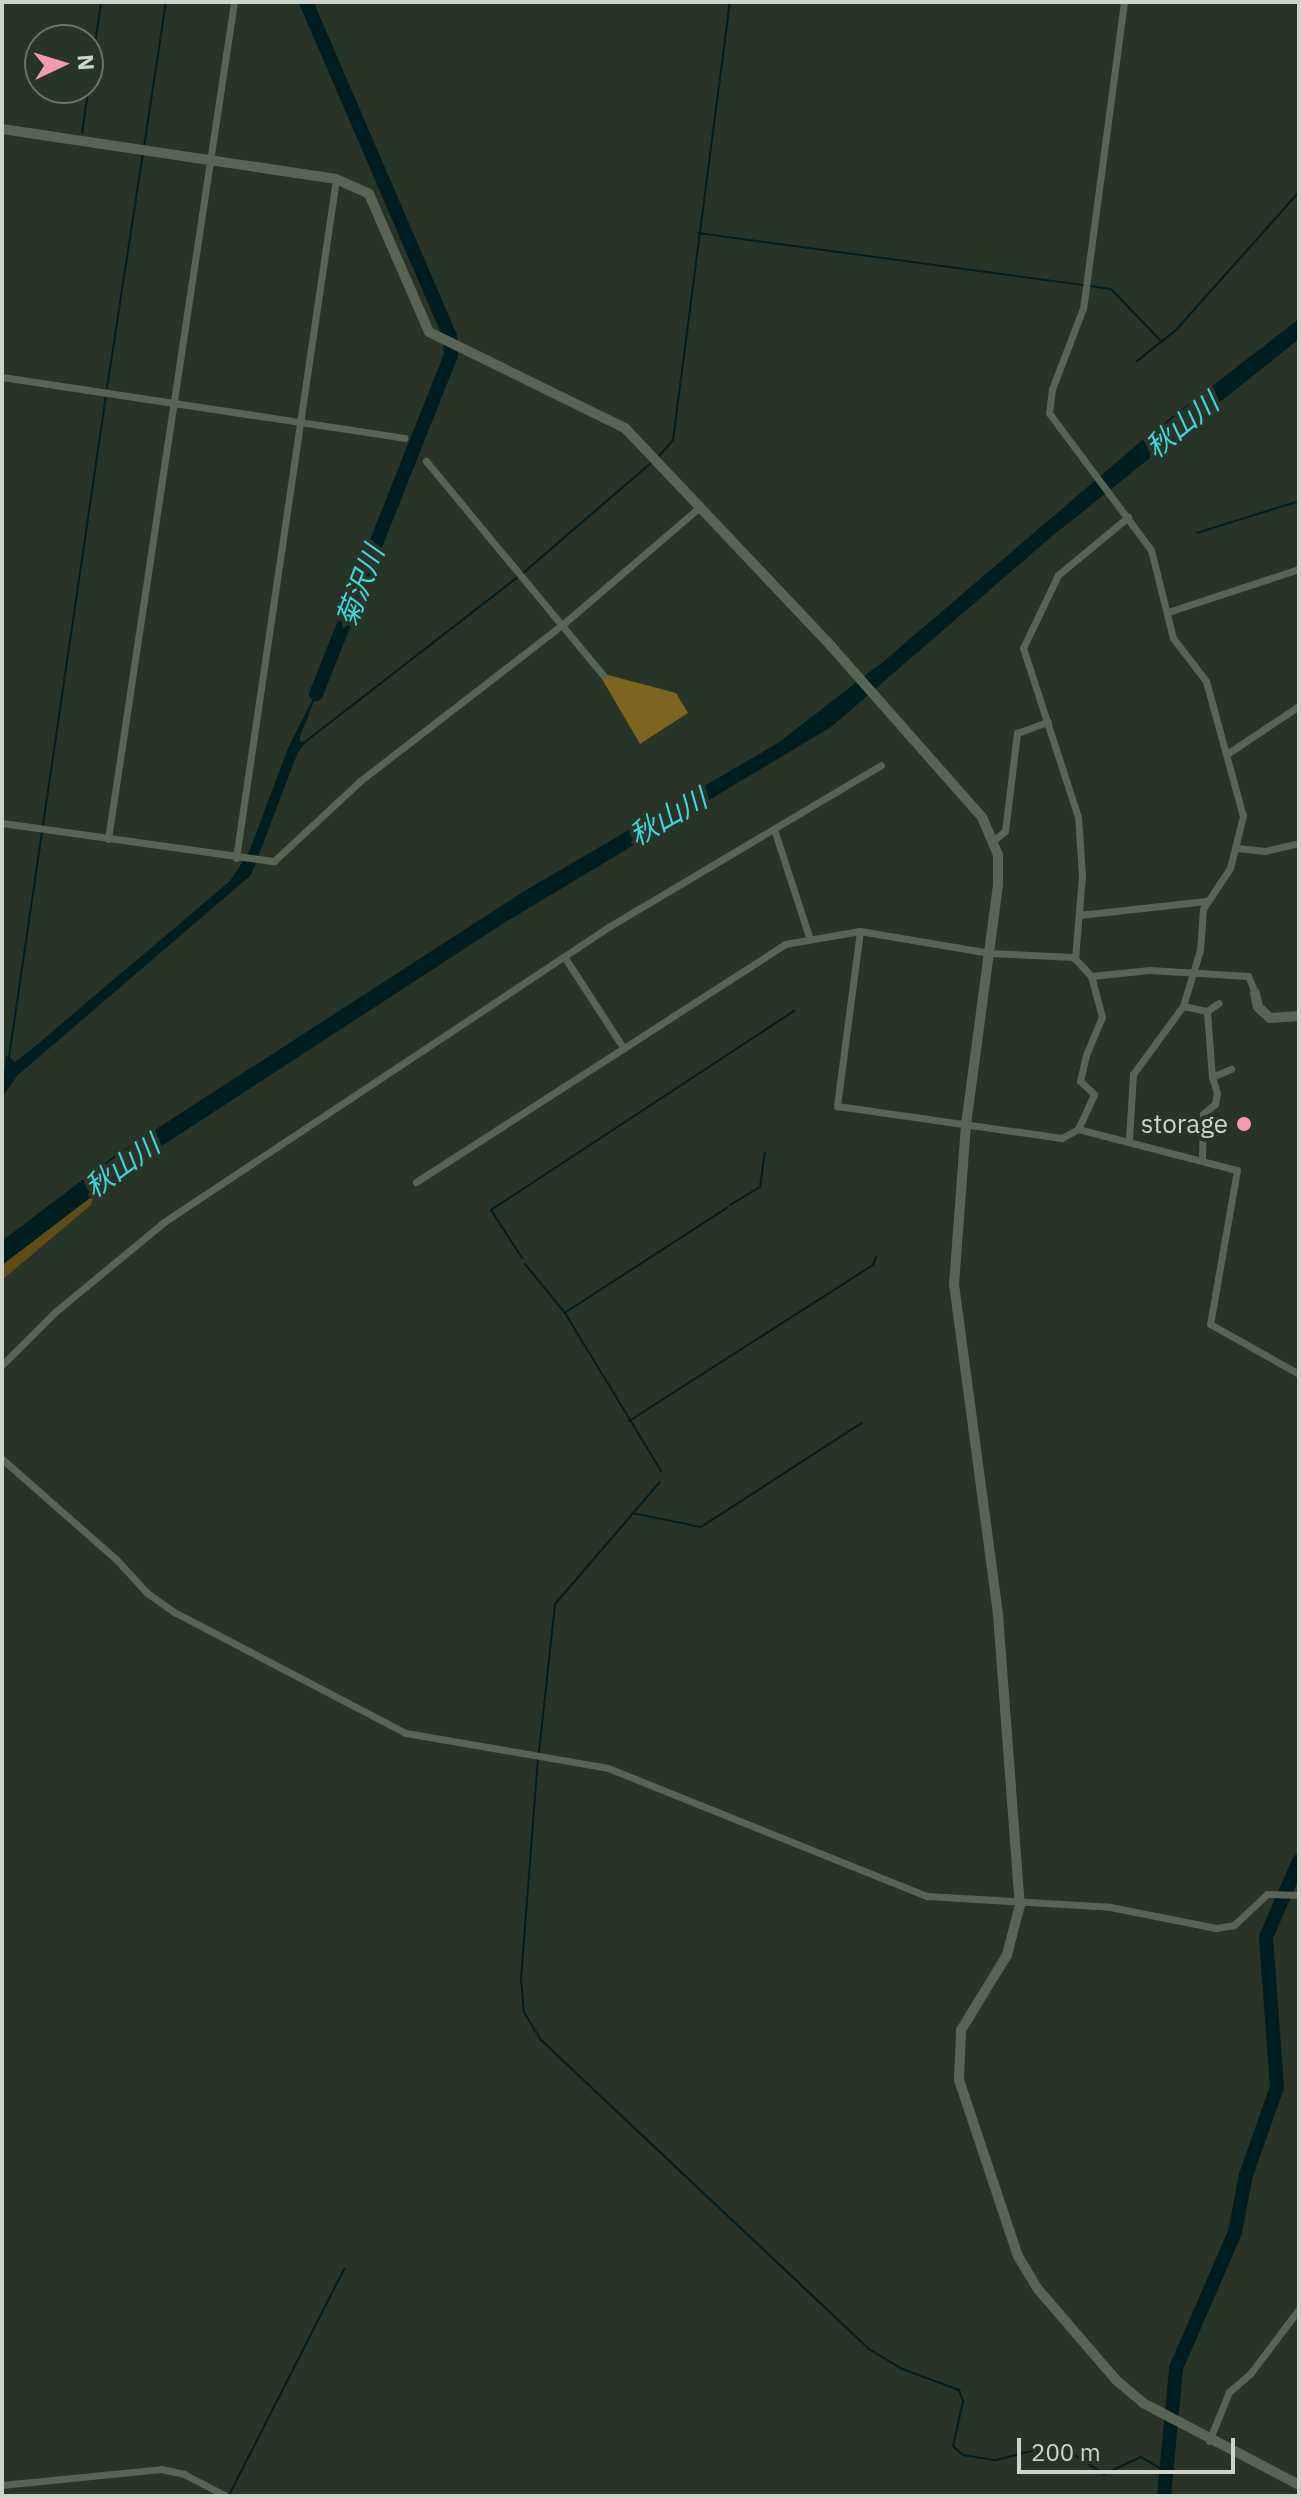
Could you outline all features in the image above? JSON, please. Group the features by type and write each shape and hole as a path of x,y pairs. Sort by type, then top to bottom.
{"street":[{"path":"108,839 234,2"},
{"path":"1124,2 1083,308 1050,398 1053,423 1127,515 1155,560 1176,644 1206,681 1243,816 1237,848 1226,875 1206,901 1195,974 1183,1006 1133,1074 1129,1139"},
{"path":"2,129 336,179 369,194 429,332 611,417 652,452 978,810 994,840 999,870 966,1125 954,1284 998,1615 1020,1905 1007,1955 961,2030 957,2062 970,2117 1018,2256 1037,2288 1116,2380 1143,2403 1208,2441 1299,2485"},
{"path":"238,858 336,179"},
{"path":"2,377 404,438"},
{"path":"426,461 603,675"},
{"path":"2,823 266,862 282,856 360,781 562,625 701,506"},
{"path":"1075,959 1081,833 1024,642 1058,575 1127,515"},
{"path":"1168,612 1299,569"},
{"path":"1227,754 1299,706"},
{"path":"994,840 1005,831 1017,733 1048,722"},
{"path":"2,1365 55,1312 164,1222 565,958 881,765"},
{"path":"774,829 809,937"},
{"path":"1237,848 1265,851 1299,843"},
{"path":"1079,915 1206,901"},
{"path":"416,1182 624,1049 720,982 785,944 809,937 860,931 990,953 1075,959 1091,976 1102,1017 1086,1055 1080,1081 1094,1094 1078,1129 1062,1138 837,1106 860,931"},
{"path":"565,958 624,1049"},
{"path":"1091,976 1149,970 1248,976 1258,1007 1270,1018 1299,1016"},
{"path":"1183,1006 1207,1011 1219,1003"},
{"path":"1202,1159 1203,1114 1215,1104 1217,1093 1212,1077 1207,1011"},
{"path":"1212,1077 1231,1069"},
{"path":"1078,1129 1129,1139 1140,1148 1202,1159 1237,1170 1210,1324 1299,1374"},
{"path":"2,1459 116,1559 147,1593 176,1613 406,1733 608,1768 917,1894 1020,1905 1110,1907 1216,1928 1234,1925 1274,1892 1296,1894"},
{"path":"1208,2441 1229,2392 1250,2374 1299,2309"},
{"path":"2,2485 161,2469 184,2474 226,2496"}],"shaded area":[{"path":"608,675 676,693 688,713 640,744 602,679"},
{"path":"95,1192 91,1205 2,1280 2,1265"}],"water":[{"name":"秋山川","path":"1299,319 1299,339 1051,537 831,727 507,921 140,1160 2,1265 2,1241 110,1159 526,890 778,743 884,661 1146,437"},
{"path":"323,679 300,736 300,742 307,741 298,752 251,875 18,1075 2,1097 6,1055 15,1062 230,881 249,852 288,748"}],"waterway":[{"path":"82,133 101,2"},
{"path":"144,147 166,2"},
{"name":"菊沢川","path":"306,2 450,336 451,355 316,694"},
{"path":"657,458 673,440 730,2"},
{"path":"107,388 143,154"},
{"path":"1137,361 1176,330 1299,192"},
{"path":"698,233 1084,285"},
{"path":"1090,286 1111,289 1162,342"},
{"path":"9,1057 106,395"},
{"path":"523,573 652,462"},
{"path":"1197,533 1299,501"},
{"path":"305,742 518,577"},
{"path":"522,1258 491,1210 794,1011"},
{"path":"760,1187 765,1152"},
{"path":"730,1205 758,1188"},
{"path":"566,1312 727,1208"},
{"path":"629,1421 873,1265 876,1257"},
{"path":"525,1264 565,1313 661,1471"},
{"path":"632,1513 701,1527 862,1423"},
{"path":"539,1752 555,1604 660,1482"},
{"path":"538,1758 521,1979 524,2012 540,2039 869,2349 902,2369 959,2390 963,2401 953,2446 963,2455 996,2460 1043,2448 1073,2454 1104,2474 1141,2457 1166,2472"},
{"path":"1164,2496 1176,2368 1235,2232 1246,2175 1277,2087 1266,1937 1299,1861"},
{"path":"229,2495 344,2269"}],"place":[{"name":"storage","path":"1244,1124"}]}
